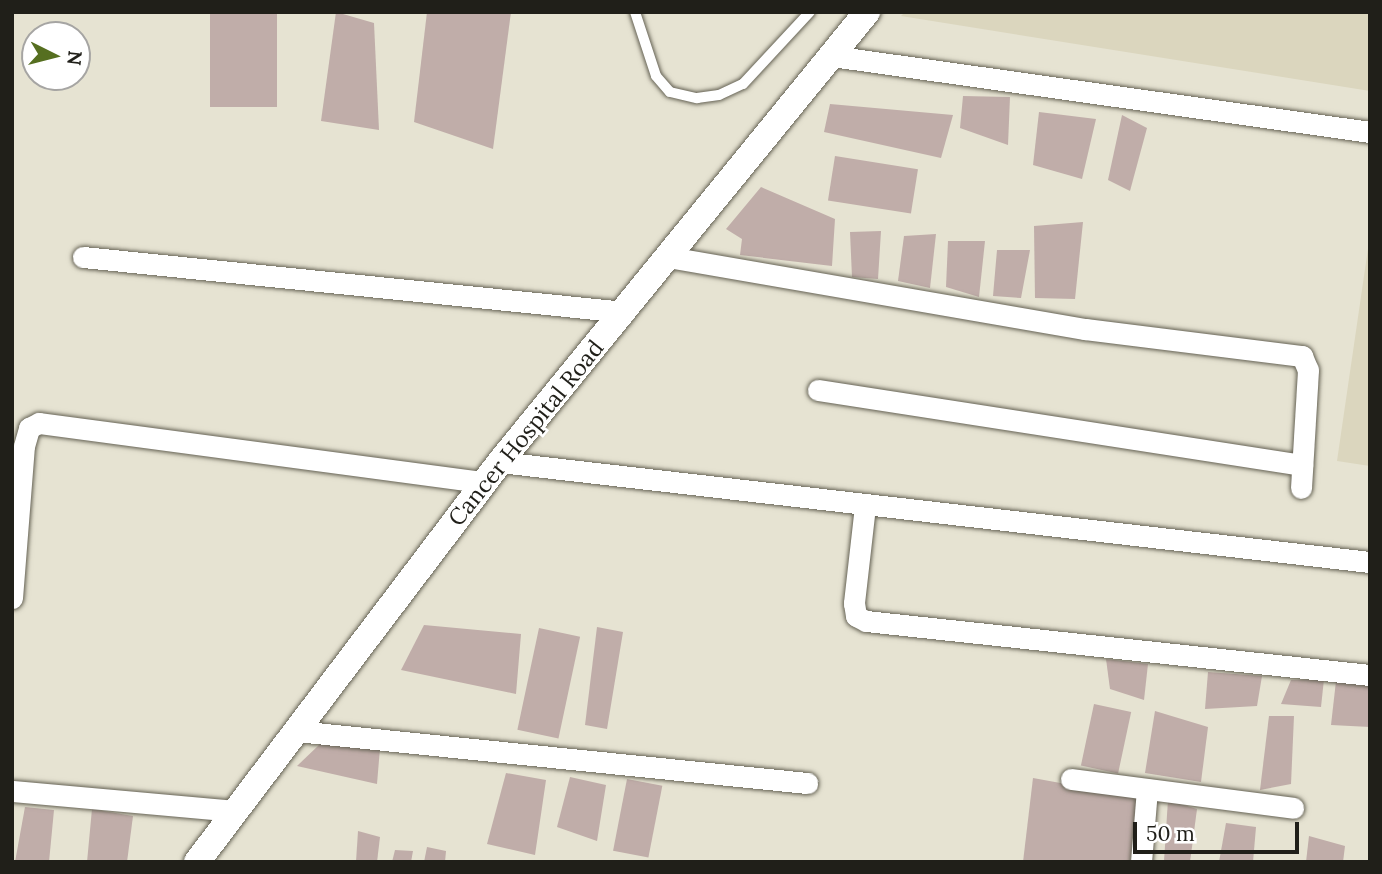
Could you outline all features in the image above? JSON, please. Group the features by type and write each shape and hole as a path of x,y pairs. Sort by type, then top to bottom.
{"street":[{"name":"Cancer Hospital Road","path":"197,862 492,472 867,12"},
{"path":"832,56 1370,132"},
{"path":"83,257 624,312"},
{"path":"668,257 1085,329 1302,356 1308,370 1301,488"},
{"path":"818,390 1302,465"},
{"path":"12,598 24,446 29,428 39,423 492,472 865,506 1370,562"},
{"path":"865,506 854,603 856,616 866,621 1370,675"},
{"path":"296,731 807,783"},
{"path":"1071,779 1293,808"},
{"path":"1141,862 1147,789"},
{"path":"12,791 236,811"}],"lane":[{"path":"635,12 656,76 670,92 697,98 719,95 743,84 810,12"}],"shaded area":[{"path":"905,12 1370,12 1370,91 901,16"},
{"path":"1370,235 1370,466 1337,461"}],"building":[{"path":"210,12 277,12 277,107 210,107"},
{"path":"336,12 374,23 379,130 321,121"},
{"path":"427,12 511,12 493,149 414,122"},
{"path":"963,96 1010,97 1008,145 960,128"},
{"path":"830,104 953,115 941,158 824,132"},
{"path":"1039,112 1096,119 1082,179 1033,165"},
{"path":"1122,115 1147,128 1130,191 1108,180"},
{"path":"835,156 918,169 911,214 828,200"},
{"path":"761,187 835,219 832,266 740,255 742,239 726,229"},
{"path":"1083,222 1075,299 1035,298 1034,226"},
{"path":"881,231 878,279 852,277 850,232"},
{"path":"936,234 930,288 898,281 904,236"},
{"path":"948,241 985,241 979,297 946,287"},
{"path":"997,250 1030,250 1021,298 993,296"},
{"path":"424,625 521,634 516,694 401,670"},
{"path":"597,627 623,632 607,729 585,725"},
{"path":"539,628 580,637 558,738 517,730"},
{"path":"1106,659 1148,664 1144,700 1110,689"},
{"path":"1208,672 1262,676 1257,706 1205,709"},
{"path":"1324,679 1321,707 1281,704 1291,680"},
{"path":"1336,681 1370,686 1370,727 1331,725"},
{"path":"1094,704 1131,712 1118,774 1081,766"},
{"path":"1155,711 1208,727 1201,782 1145,773"},
{"path":"1269,716 1294,716 1291,784 1260,790"},
{"path":"320,744 380,748 377,784 297,766"},
{"path":"506,773 546,780 535,855 487,844"},
{"path":"570,777 606,785 597,841 557,827"},
{"path":"1033,778 1137,797 1130,862 1023,862"},
{"path":"627,779 662,786 648,858 613,851"},
{"path":"1168,800 1197,809 1190,862 1164,861"},
{"path":"25,807 54,810 49,862 15,862"},
{"path":"92,809 133,816 127,862 87,862"},
{"path":"1226,823 1256,827 1253,862 1219,862"},
{"path":"358,831 380,837 377,862 356,862"},
{"path":"1309,836 1345,846 1343,862 1306,862"},
{"path":"427,847 446,851 445,862 424,862"},
{"path":"395,850 413,851 411,862 392,862"}]}
